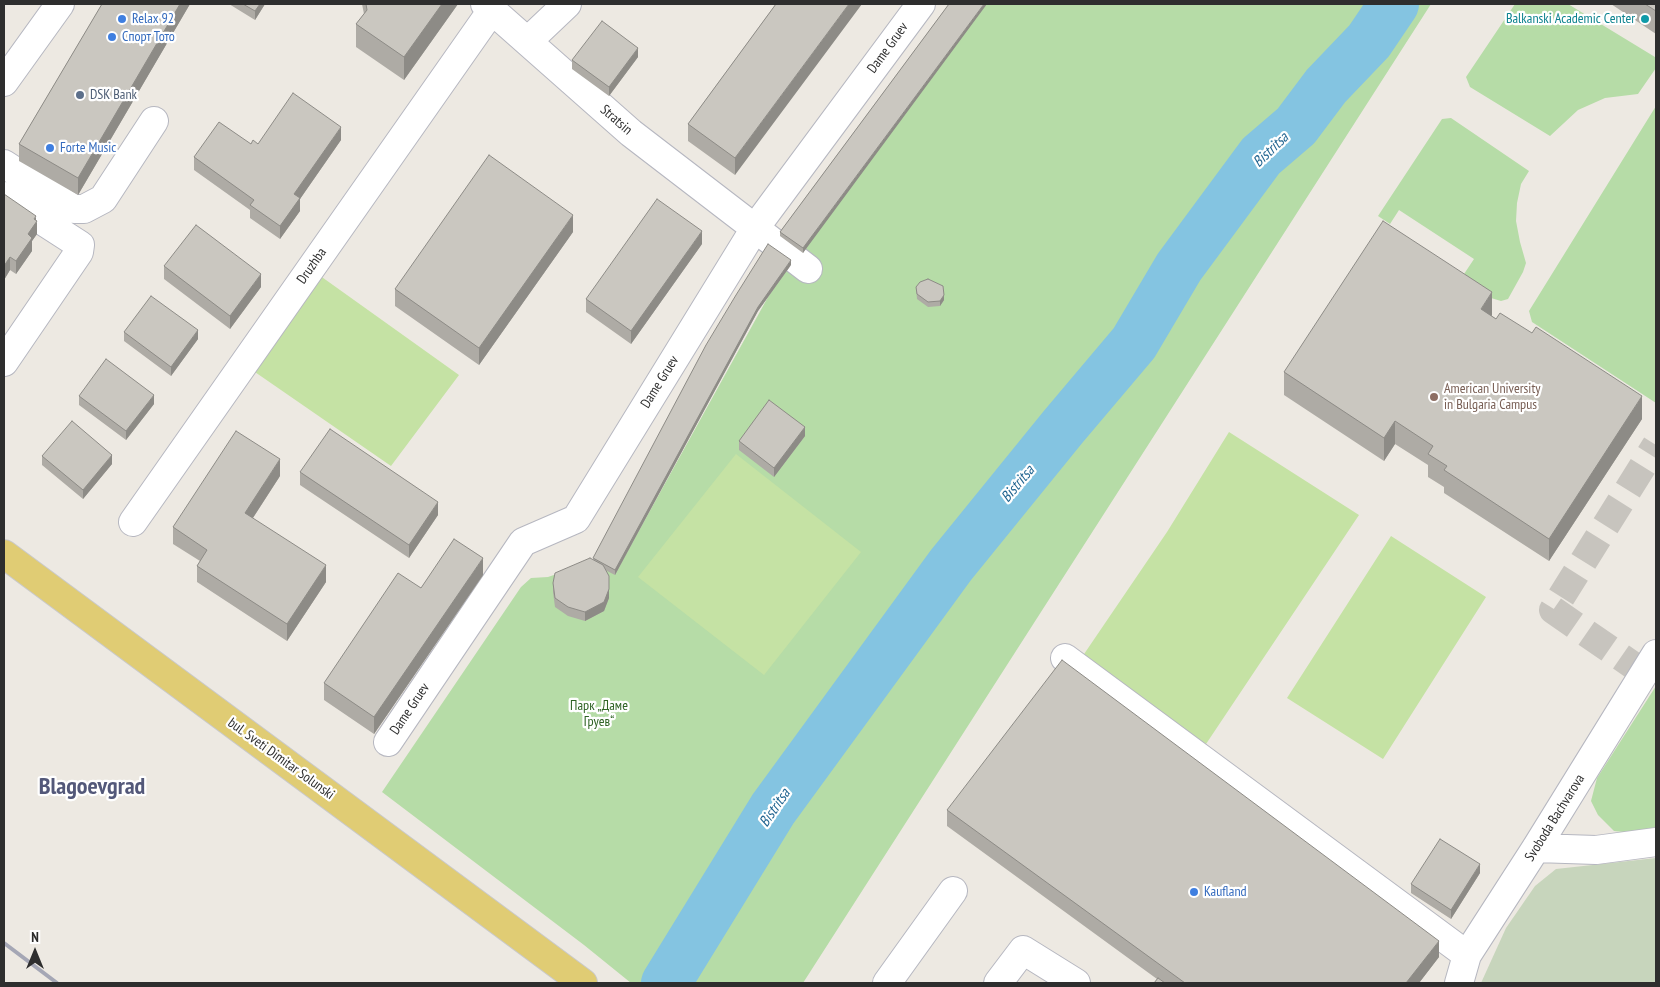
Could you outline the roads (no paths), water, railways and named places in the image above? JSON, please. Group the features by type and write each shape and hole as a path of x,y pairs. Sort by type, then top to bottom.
{"main road":[{"name":"bul. Sveti Dimitar Solunski","path":"4,554 584,983"}],"street":[{"path":"4,82 60,4"},
{"path":"528,41 567,4"},
{"name":"Dame Gruev","path":"388,742 522,542 576,519 755,228 921,4"},
{"name":"Stratsin","path":"489,7 630,133 808,269"},
{"name":"Druzhba","path":"133,522 489,7"},
{"path":"4,164 74,209 84,209 103,199 154,121"},
{"path":"4,196 80,245 79,252 4,362"},
{"name":"Svoboda Bachvarova","path":"1459,983 1467,955 1536,848 1656,654"},
{"path":"1065,658 1467,955"},
{"path":"1536,848 1596,850 1656,842"},
{"path":"887,983 953,891"},
{"path":"998,983 1023,950 1073,982"}],"waterway":[{"name":"Bistritsa","path":"666,983 773,809 951,565 1134,343 1179,267 1261,156 1296,126 1326,86 1369,41 1394,4"}],"tunnel":[{"path":"1644,673 1553,610 1656,445"}],"railway":[{"path":"4,943 57,983"}],"place":[{"name":"Relax 92","path":"122,19"},
{"name":"Balkanski Academic Center","path":"1645,19"},
{"name":"Спорт Тото","path":"112,37"},
{"name":"DSK Bank","path":"80,95"},
{"name":"Forte Music","path":"50,148"},
{"name":"American University in Bulgaria Campus","path":"1434,397"},
{"name":"Kaufland","path":"1194,892"}],"district":[{"name":"Blagoevgrad","path":"92,787"}],"park label":[{"name":"Парк „Даме Груев“","path":"599,714"}]}
